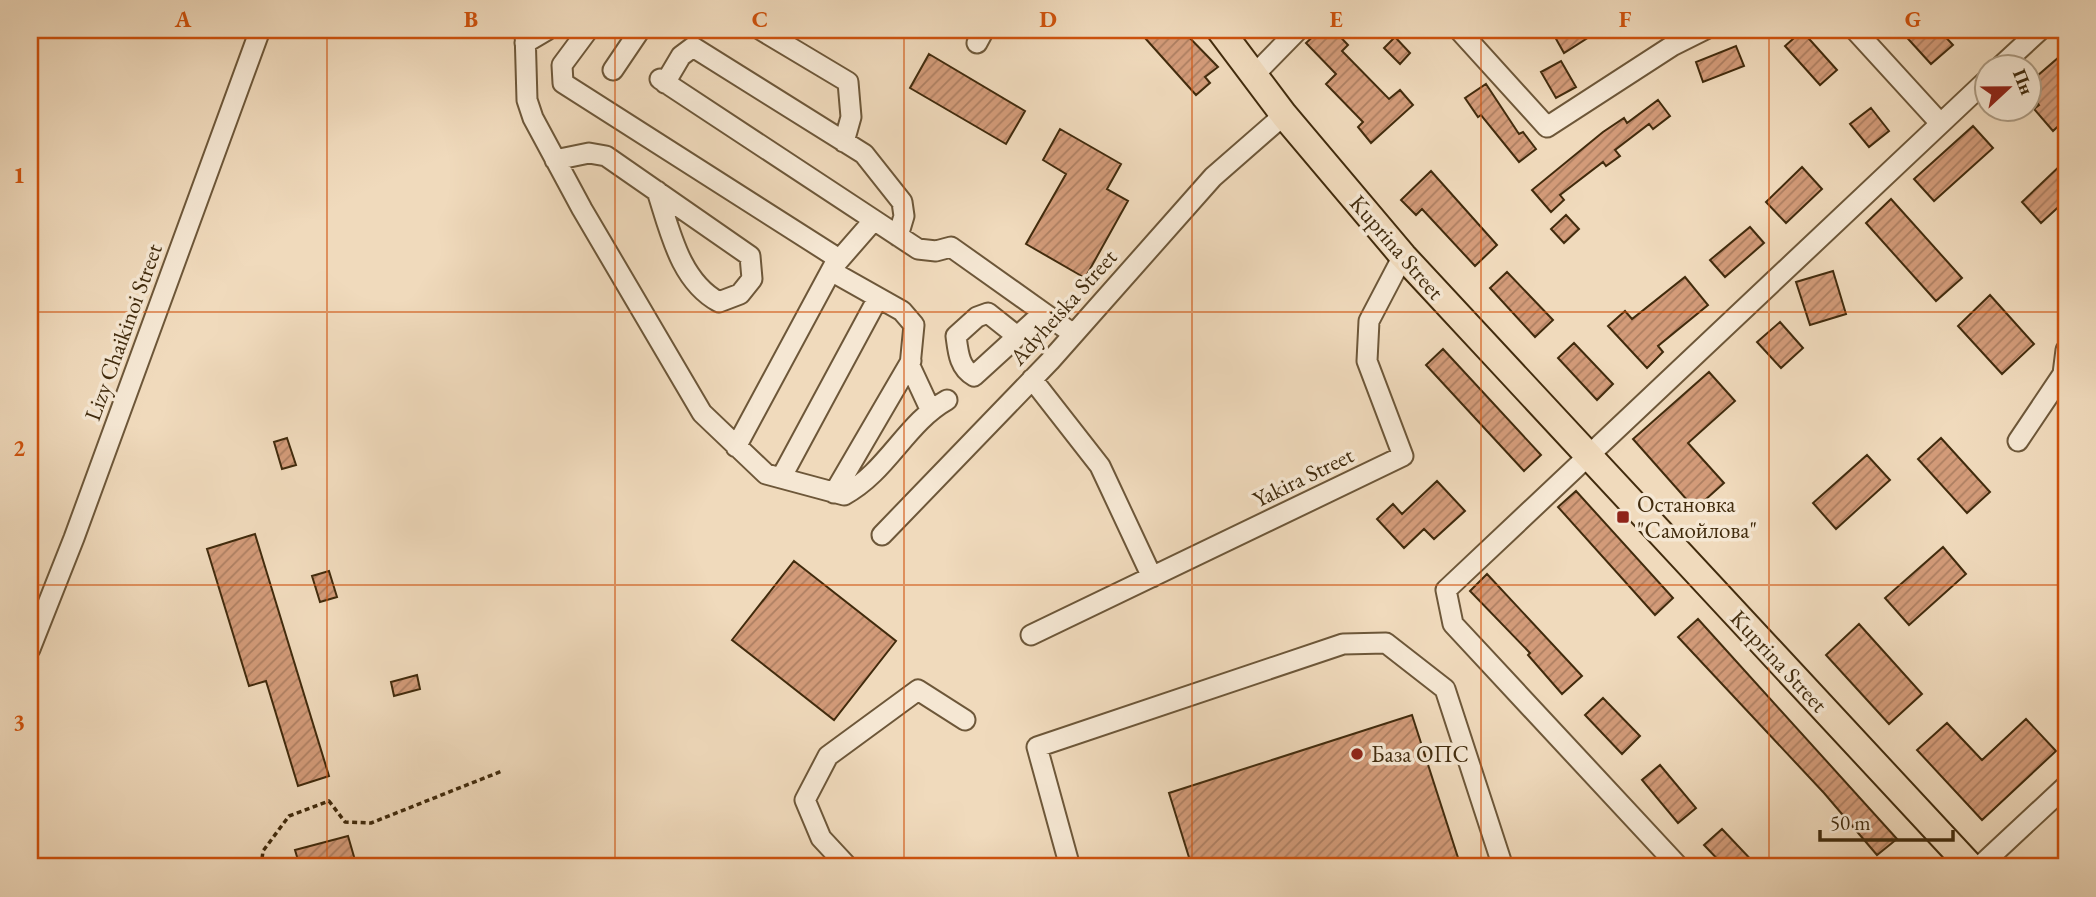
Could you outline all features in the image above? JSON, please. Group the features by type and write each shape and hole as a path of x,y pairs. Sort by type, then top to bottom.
{"main road":[{"name":"Kuprina Street","path":"1220,30 1284,115 1403,256 1971,867"}],"street":[{"name":"Lizy Chaikinoi Street","path":"30,649 75,538 260,30"},
{"path":"547,30 525,36 527,100 555,160 702,413 736,447 766,474 844,495 863,485 939,404 911,361"},
{"path":"588,30 562,65 564,83 835,265 878,298 902,311 914,325 911,361 834,493"},
{"path":"613,70 640,30"},
{"path":"761,30 848,82 851,117 844,142"},
{"path":"1254,75 1298,30"},
{"path":"1459,30 1547,127 1672,46 1704,30"},
{"path":"1855,30 1941,123"},
{"path":"2016,52 2040,30"},
{"path":"898,236 904,216 902,202 864,154 693,47 681,56 662,81 874,220 898,236 918,249 936,251 951,247 1072,333"},
{"path":"1679,867 1453,624 1446,590 1974,91"},
{"name":"Adyheiska Street","path":"882,535 1032,379 1213,177 1284,115"},
{"path":"555,160 589,153 606,156 657,191 750,256 752,279 740,294 719,302 704,294 677,254 657,191"},
{"path":"736,447 835,265 874,220"},
{"name":"Yakira Street","path":"1031,635 1403,456 1367,361 1368,321 1403,256"},
{"path":"781,478 878,298"},
{"path":"1017,336 1042,313"},
{"path":"2018,441 2063,374 2066,350"},
{"path":"1032,379 1100,466 1152,577"},
{"path":"1070,867 1037,747 1343,644 1386,643 1445,689 1503,867"},
{"path":"848,867 821,838 805,800 828,756 918,690 965,720"},
{"path":"1979,867 2066,786"}],"path":[{"path":"261,867 263,851 289,816 328,801 345,822 371,823 502,771"}],"building":[{"path":"1154,30 1182,30 1218,67 1205,77 1210,83 1196,95 1145,38"},
{"path":"1320,30 1334,30 1348,45 1342,51 1389,99 1400,90 1413,105 1371,143 1358,127 1363,122 1326,84 1336,74 1306,43"},
{"path":"1551,30 1600,30 1564,53"},
{"path":"1900,30 1939,30 1953,45 1931,64"},
{"path":"1802,31 1837,70 1820,85 1785,46"},
{"path":"1395,37 1410,53 1400,64 1384,48"},
{"path":"1736,46 1744,66 1703,82 1696,62"},
{"path":"2066,51 2066,82 2058,90 2066,99 2066,119 2053,131 2044,121 2044,70"},
{"path":"929,54 1025,111 1006,144 910,88"},
{"path":"1561,61 1576,87 1556,98 1541,72"},
{"path":"1486,84 1519,134 1523,132 1536,149 1519,162 1481,115 1478,117 1465,98"},
{"path":"1658,100 1670,116 1653,129 1649,124 1615,150 1620,156 1606,166 1603,162 1560,195 1564,200 1551,212 1532,190 1603,132 1624,118 1627,123"},
{"path":"1871,108 1889,131 1869,147 1850,124"},
{"path":"1973,126 1993,148 1934,201 1914,179"},
{"path":"1060,129 1121,164 1107,189 1128,201 1085,278 1026,244 1066,174 1043,160"},
{"path":"2066,160 2066,200 2041,223 2022,202"},
{"path":"1802,167 1822,189 1786,223 1766,202"},
{"path":"1431,171 1497,245 1475,266 1422,209 1416,215 1401,200"},
{"path":"1891,199 1962,278 1936,301 1866,223"},
{"path":"1566,215 1579,229 1564,243 1551,229"},
{"path":"1750,227 1764,243 1725,277 1710,260"},
{"path":"1833,271 1846,314 1810,325 1796,282"},
{"path":"1507,272 1553,320 1535,337 1490,288"},
{"path":"1685,277 1708,305 1658,346 1663,352 1647,368 1608,326 1625,311 1632,319"},
{"path":"1990,295 2034,344 2002,374 1958,326"},
{"path":"1780,322 1803,348 1781,368 1757,342"},
{"path":"1574,343 1613,384 1597,400 1558,358"},
{"path":"1443,349 1541,455 1524,471 1426,365"},
{"path":"1709,372 1735,401 1688,443 1724,483 1695,509 1633,439"},
{"path":"287,438 296,465 282,469 274,442"},
{"path":"1941,438 1990,492 1967,513 1918,459"},
{"path":"1867,455 1890,480 1836,529 1813,503"},
{"path":"1437,481 1465,511 1434,539 1424,529 1404,548 1377,519 1393,504 1402,514"},
{"path":"1576,491 1673,598 1655,615 1558,507"},
{"path":"255,534 329,776 298,786 266,681 249,686 207,549"},
{"path":"1943,547 1966,574 1909,625 1885,598"},
{"path":"794,561 896,641 834,720 732,640"},
{"path":"329,571 337,597 320,602 312,576"},
{"path":"1487,574 1582,676 1562,694 1528,655 1530,653 1470,591"},
{"path":"1698,619 1897,839 1877,855 1824,793 1678,637"},
{"path":"1859,624 1922,694 1889,724 1826,655"},
{"path":"417,675 420,689 394,696 391,682"},
{"path":"1603,698 1640,736 1622,754 1585,715"},
{"name":"База ОПС","path":"1412,715 1461,867 1192,867 1169,793"},
{"path":"2026,719 2056,751 1982,820 1917,750 1947,723 1982,760"},
{"path":"1660,765 1696,808 1678,823 1642,780"},
{"path":"1722,829 1758,867 1725,867 1704,845"},
{"path":"348,836 357,867 300,867 295,850"}],"place":[{"name":"Остановка \"Самойлова\"","path":"1623,517"},
{"name":"База ОПС","path":"1357,754"}]}
